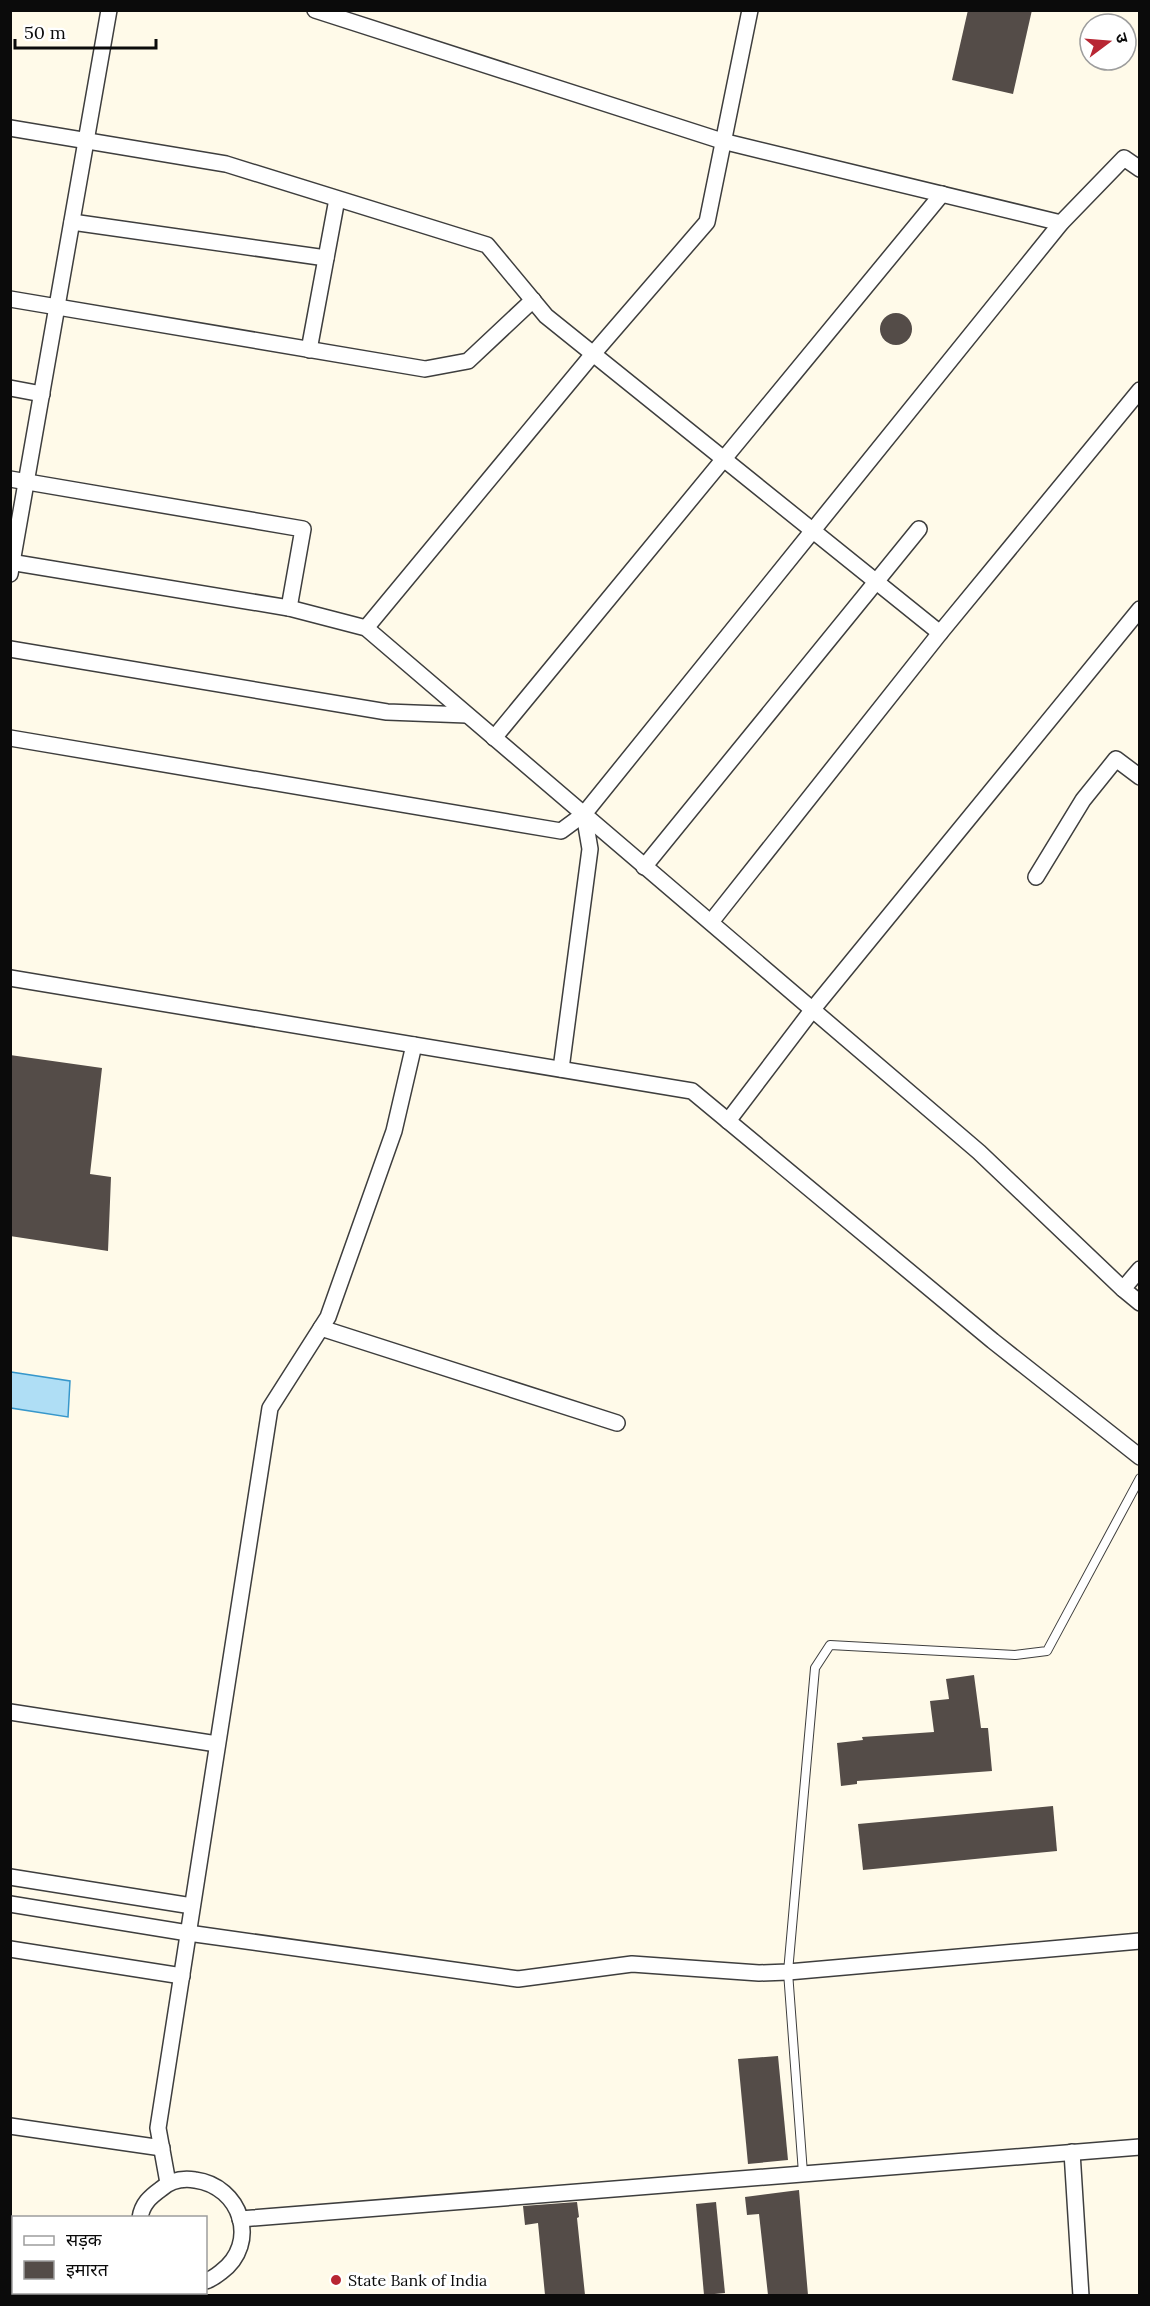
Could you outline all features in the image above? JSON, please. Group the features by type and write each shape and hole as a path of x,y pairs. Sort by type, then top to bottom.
{"street":[{"path":"109,10 11,566 290,608 366,628 979,1152 1140,1303"},
{"path":"315,10 722,141 1061,223"},
{"path":"366,628 593,354 707,222 750,10"},
{"path":"10,128 226,164 487,245 546,316 940,633"},
{"path":"10,738 561,831 584,814 1061,223 1124,158 1140,169"},
{"path":"494,738 942,194"},
{"path":"309,350 337,199"},
{"path":"72,222 326,258"},
{"path":"10,299 425,369 468,361 533,300"},
{"path":"10,388 42,394"},
{"path":"711,922 940,633 1140,390"},
{"path":"10,479 303,529 290,608"},
{"path":"645,867 919,529"},
{"path":"728,1121 813,1009 1140,609"},
{"path":"10,649 387,712 467,715"},
{"path":"1036,877 1083,801 1116,759 1140,777"},
{"path":"561,1069 590,849 584,814"},
{"path":"10,978 692,1091 993,1341 1140,1457"},
{"path":"168,2183 158,2128 270,1408 328,1317 394,1131 414,1045"},
{"path":"1123,1288 1140,1269"},
{"path":"321,1328 617,1423"},
{"path":"10,1712 217,1744"},
{"path":"10,1877 192,1906"},
{"path":"10,1904 188,1933 518,1979 632,1964 759,1973 788,1972 1140,1941"},
{"path":"10,1949 182,1976"},
{"path":"10,2126 162,2148"},
{"path":"240,2219 1140,2147"},
{"path":"1072,2152 1081,2295"},
{"path":"140,2216 148,2199 168,2183 184,2178 209,2182 228,2195 238,2210 243,2233 239,2251 230,2265 208,2280 213,2295"}],"lane":[{"path":"802,2174 788,1972 815,1668 830,1645 1015,1655 1047,1651 1140,1478"}],"water":[{"path":"11,1372 70,1381 68,1417 11,1408"}],"building":[{"path":"968,10 1032,10 1013,94 952,80"},
{"path":"896,313 907,318 912,329 907,340 896,345 885,340 880,329 885,318"},
{"path":"10,1055 102,1068 90,1174 111,1177 108,1251 10,1236"},
{"path":"974,1675 981,1728 988,1728 992,1771 857,1781 857,1784 841,1786 837,1743 863,1740 862,1737 934,1732 930,1701 949,1699 946,1679"},
{"path":"1053,1806 1057,1851 863,1870 858,1824"},
{"path":"778,2056 788,2160 748,2164 738,2059"},
{"path":"799,2190 808,2295 768,2295 759,2214 747,2215 745,2197"},
{"path":"577,2202 585,2295 545,2295 538,2223 525,2225 523,2206"},
{"path":"716,2202 725,2293 704,2295 696,2204"}],"place":[{"name":"State Bank of India","path":"336,2280"}]}
